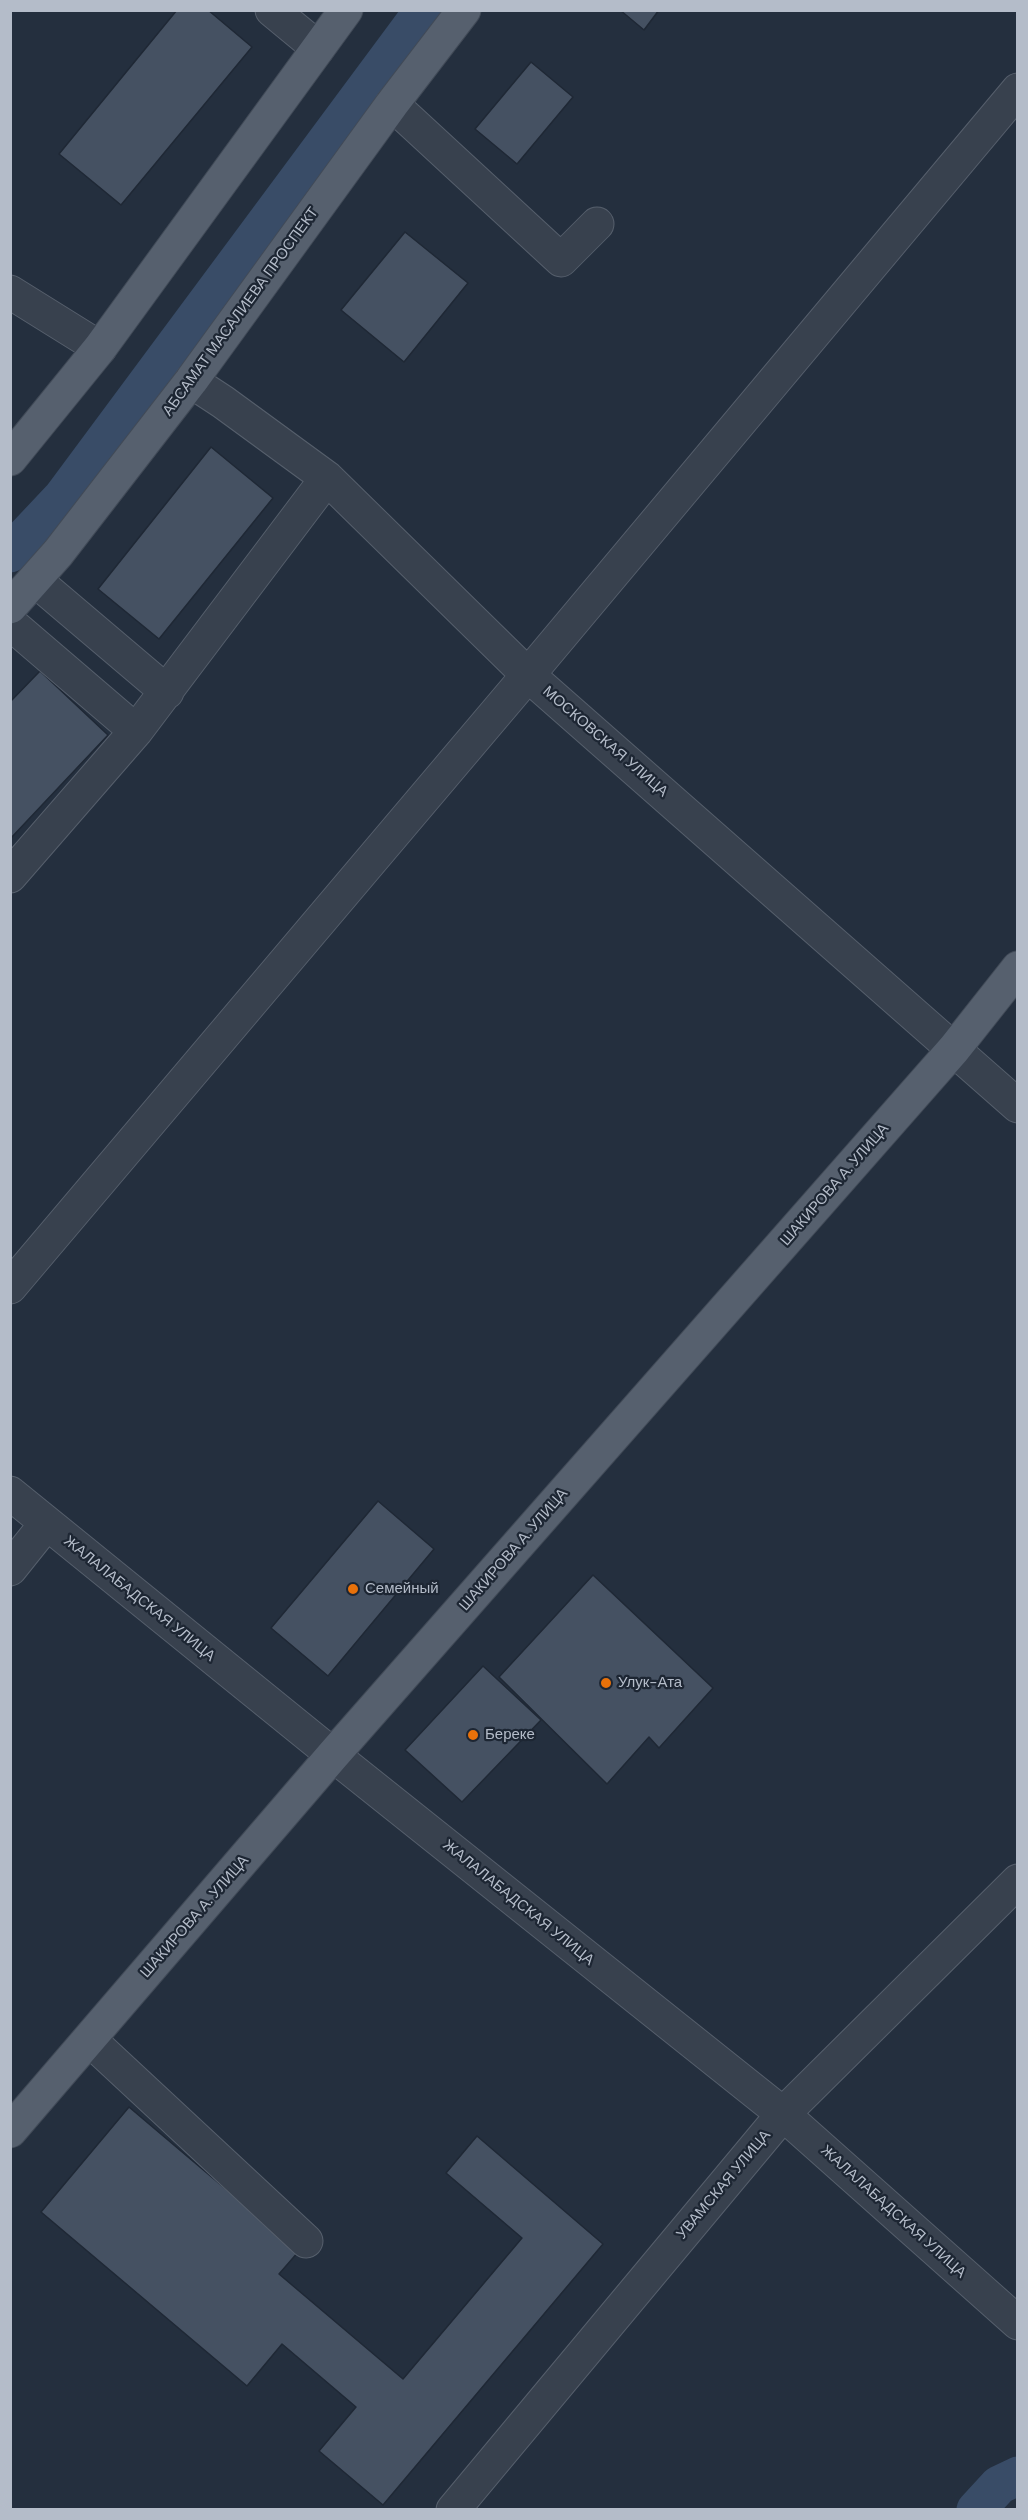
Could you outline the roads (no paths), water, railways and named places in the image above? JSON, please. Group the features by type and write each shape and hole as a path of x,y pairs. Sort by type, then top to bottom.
{"main road":[{"path":"10,459 100,348 346,10"},
{"name":"АБСАМАТ МАСАЛИЕВА ПРОСПЕКТ","path":"10,608 35,580 191,381 392,104 464,10"},
{"name":"ШАКИРОВА А. УЛИЦА","path":"10,2131 333,1755 954,1049 1017,968"}],"street":[{"path":"272,10 318,48"},
{"path":"10,1287 528,675 1017,90"},
{"path":"392,104 561,260 597,224"},
{"path":"10,292 100,348"},
{"name":"МОСКОВСКАЯ УЛИЦА","path":"191,381 327,478 528,675 1017,1106"},
{"path":"10,876 136,731 327,478"},
{"path":"35,580 166,692"},
{"path":"10,623 136,731"},
{"name":"ЖАЛАЛАБАДСКАЯ УЛИЦА","path":"10,1493 333,1755 783,2114 1017,2323"},
{"path":"10,1569 46,1524"},
{"name":"УВАМСКАЯ УЛИЦА","path":"453,2510 783,2114 1017,1881"},
{"path":"90,2040 306,2241"}],"waterway":[{"path":"10,553 62,498 424,10"},
{"path":"976,2510 999,2485 1018,2476"}],"place":[{"name":"Семейный","path":"353,1589"},
{"name":"Улук-Ата","path":"606,1683"},
{"name":"Береке","path":"473,1735"}]}
